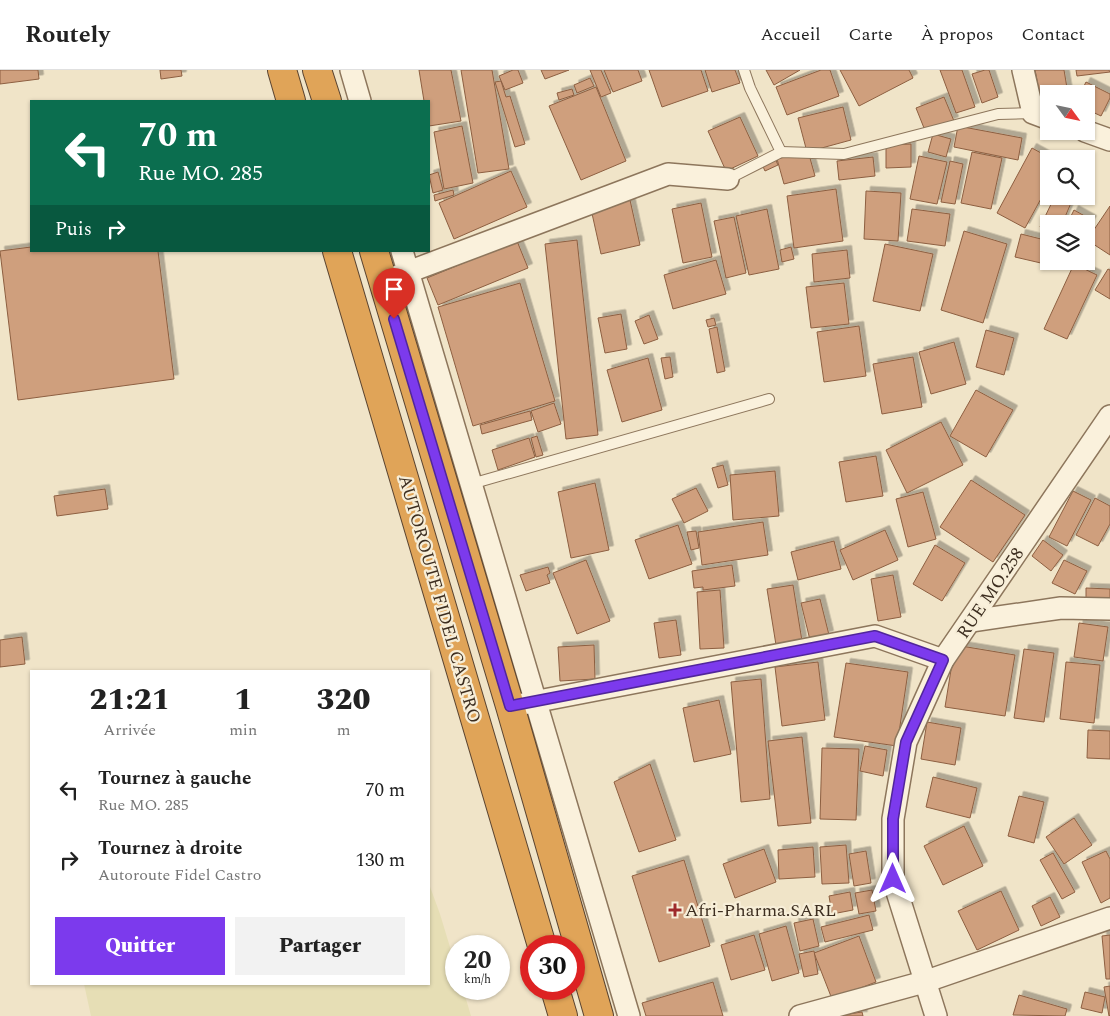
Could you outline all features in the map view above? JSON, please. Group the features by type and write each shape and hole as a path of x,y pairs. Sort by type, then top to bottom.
{"highway":[{"path":"282,70 291,100"},
{"path":"317,70 327,100"},
{"name":"AUTOROUTE FIDEL CASTRO","path":"337,252 539,935"},
{"name":"AUTOROUTE FIDEL CASTRO","path":"375,252 396,277 523,704 598,1016"},
{"path":"558,1000 563,1016"}],"street":[{"path":"351,70 360,100"},
{"path":"1023,70 1040,113"},
{"path":"1095,135 1110,140"},
{"path":"396,277 668,174 728,179"},
{"path":"402,252 396,277 471,484 523,704 629,1016"},
{"name":"RUE MO.258","path":"936,1016 893,879 893,819 906,742 943,660 1110,416"},
{"path":"971,621 1061,608 1110,609"},
{"path":"523,704 875,636 943,660"},
{"path":"800,1016 924,982 1110,918"}],"lane":[{"path":"744,70 750,88 781,152"},
{"path":"728,179 781,152 844,154 998,114 1040,116"},
{"path":"471,484 769,399"}],"shaded area":[{"path":"430,887 446,935 445,1000 466,1000 471,1016 91,1016 84,985 430,985"}],"building":[{"path":"0,70 38,70 39,79 0,84"},
{"path":"160,70 181,70 182,76 161,79"},
{"path":"419,70 451,70 461,121 430,126 430,100 424,100"},
{"path":"461,70 492,70 509,169 478,173"},
{"path":"513,70 518,70 523,83 505,90 499,76"},
{"path":"541,70 569,70 545,79"},
{"path":"590,70 601,70 611,93 601,97"},
{"path":"604,70 638,70 642,81 613,92"},
{"path":"649,70 701,70 708,91 662,107"},
{"path":"705,70 735,70 740,83 712,92"},
{"path":"766,70 800,70 774,85"},
{"path":"821,70 830,70 839,96 787,115 776,87"},
{"path":"840,70 909,70 913,78 859,106"},
{"path":"940,70 962,70 975,107 956,113"},
{"path":"989,70 998,97 982,103 972,74"},
{"path":"1035,70 1064,70 1066,85 1040,85 1040,96"},
{"path":"1076,70 1109,70 1110,72 1077,76"},
{"path":"590,78 594,86 577,93 574,85"},
{"path":"501,81 506,97 510,96 525,144 515,147 495,82"},
{"path":"1095,86 1110,94 1110,98 1101,116 1095,113"},
{"path":"596,87 626,161 581,180 549,106"},
{"path":"572,89 574,95 559,100 557,93"},
{"path":"944,97 954,121 926,133 916,108"},
{"path":"843,107 851,140 807,152 798,118"},
{"path":"740,117 758,156 726,171 708,131"},
{"path":"462,126 473,183 444,189 434,132"},
{"path":"958,126 1022,138 1018,160 954,147"},
{"path":"933,134 951,139 946,157 928,152"},
{"path":"911,144 911,167 886,168 886,145"},
{"path":"1032,148 1040,152 1040,200 1025,228 997,213"},
{"path":"808,151 815,176 784,184 777,159"},
{"path":"972,152 1002,158 991,209 961,203"},
{"path":"773,154 778,165 765,171 760,160"},
{"path":"919,156 947,162 937,204 910,199"},
{"path":"873,157 875,176 839,180 837,161"},
{"path":"950,161 963,164 955,204 941,202"},
{"path":"511,171 527,207 454,239 439,203"},
{"path":"438,172 443,190 433,193 430,175"},
{"path":"836,189 843,241 794,248 787,196"},
{"path":"453,190 454,195 435,201 434,195"},
{"path":"866,191 901,193 898,241 864,239"},
{"path":"630,200 640,245 601,254 591,209"},
{"path":"701,203 712,257 683,263 672,209"},
{"path":"1051,205 1070,205 1066,215 1046,215"},
{"path":"1110,206 1110,255 1095,245 1095,228"},
{"path":"767,209 779,269 749,275 736,216"},
{"path":"912,209 950,214 945,246 907,241"},
{"path":"1074,210 1083,215 1072,215"},
{"path":"734,217 746,273 726,278 714,221"},
{"path":"964,231 1007,244 983,323 941,310"},
{"path":"1021,234 1040,239 1040,263 1015,257"},
{"path":"577,240 598,435 566,439 545,244"},
{"path":"517,241 528,268 438,305 427,278"},
{"path":"885,244 933,254 920,311 873,301"},
{"path":"30,247 30,252 158,252 174,379 18,400 0,251"},
{"path":"791,247 794,259 782,262 780,250"},
{"path":"847,250 850,278 814,282 812,254"},
{"path":"716,260 726,294 673,309 664,275"},
{"path":"1108,269 1110,270 1110,299 1095,290"},
{"path":"1071,270 1087,270 1097,275 1067,339 1044,329"},
{"path":"520,283 555,401 473,426 438,307"},
{"path":"844,283 849,324 811,328 806,287"},
{"path":"621,314 627,349 605,353 598,318"},
{"path":"649,315 658,339 644,344 635,321"},
{"path":"714,318 716,325 708,327 706,320"},
{"path":"859,326 866,376 824,382 817,332"},
{"path":"717,327 725,371 717,373 709,329"},
{"path":"986,330 1014,338 1004,375 976,367"},
{"path":"954,342 966,384 931,394 919,352"},
{"path":"670,357 673,377 665,379 661,358"},
{"path":"913,357 922,407 882,414 873,364"},
{"path":"648,358 662,410 622,422 607,370"},
{"path":"976,390 1013,410 986,457 950,436"},
{"path":"554,403 561,424 538,432 531,411"},
{"path":"530,411 532,420 482,434 480,425"},
{"path":"941,422 963,465 907,493 886,450"},
{"path":"537,436 543,455 536,457 531,438"},
{"path":"529,438 535,457 498,470 492,450"},
{"path":"876,456 883,496 846,502 839,462"},
{"path":"723,465 728,485 718,488 712,468"},
{"path":"775,471 779,516 733,520 730,475"},
{"path":"971,480 1025,515 993,562 940,527"},
{"path":"595,483 609,550 571,558 558,492"},
{"path":"696,488 708,511 684,523 672,499"},
{"path":"105,489 108,509 57,516 54,496"},
{"path":"1073,491 1091,500 1067,546 1049,537"},
{"path":"923,492 936,539 908,547 896,499"},
{"path":"1095,498 1110,506 1110,524 1098,546 1076,535"},
{"path":"763,522 768,555 702,565 698,532"},
{"path":"678,525 692,564 649,579 635,540"},
{"path":"885,530 898,560 853,580 840,550"},
{"path":"696,531 699,548 691,550 687,532"},
{"path":"1043,540 1063,555 1051,571 1032,556"},
{"path":"834,541 841,569 798,580 791,552"},
{"path":"935,545 965,563 942,601 913,584"},
{"path":"586,560 610,621 577,634 553,573"},
{"path":"1064,560 1087,571 1075,594 1052,583"},
{"path":"732,565 735,586 703,590 703,587 694,588 692,571"},
{"path":"548,567 550,573 547,575 550,583 526,591 520,575"},
{"path":"893,575 901,617 878,621 871,579"},
{"path":"793,585 802,641 776,645 767,589"},
{"path":"1086,588 1110,589 1110,602 1086,602"},
{"path":"720,590 724,648 700,649 697,592"},
{"path":"820,599 829,635 810,640 801,603"},
{"path":"676,620 681,655 659,658 654,623"},
{"path":"1079,623 1108,627 1103,661 1074,657"},
{"path":"22,637 25,664 0,667 0,640"},
{"path":"594,645 595,679 560,681 558,647"},
{"path":"955,645 1015,655 1005,716 945,707"},
{"path":"1024,649 1054,653 1044,722 1014,718"},
{"path":"818,662 825,720 782,726 775,667"},
{"path":"1066,662 1100,665 1094,723 1060,719"},
{"path":"846,663 908,672 897,746 834,737"},
{"path":"761,679 770,799 741,802 731,682"},
{"path":"719,700 731,754 694,762 683,708"},
{"path":"927,722 961,728 955,765 921,759"},
{"path":"1088,730 1110,731 1110,759 1087,758"},
{"path":"802,737 811,823 778,826 768,741"},
{"path":"865,746 887,750 883,776 860,771"},
{"path":"822,748 859,749 856,820 820,819"},
{"path":"650,764 676,840 639,852 614,782"},
{"path":"933,777 977,788 970,818 926,807"},
{"path":"1019,796 1044,802 1034,843 1008,836"},
{"path":"1074,818 1092,845 1064,864 1046,837"},
{"path":"964,826 983,866 943,885 924,846"},
{"path":"846,845 849,883 822,884 820,847"},
{"path":"813,847 815,877 779,879 778,850"},
{"path":"764,849 776,882 735,898 723,864"},
{"path":"866,851 871,883 854,886 849,854"},
{"path":"1106,851 1110,859 1110,898 1101,903 1082,862"},
{"path":"1053,853 1075,892 1062,899 1040,860"},
{"path":"684,860 710,946 659,962 632,876"},
{"path":"872,890 876,911 859,914 855,893"},
{"path":"1001,891 1019,930 977,950 958,911"},
{"path":"850,892 853,910 832,914 829,896"},
{"path":"1050,897 1060,917 1041,926 1032,906"},
{"path":"869,915 873,930 825,942 821,927"},
{"path":"813,919 819,946 800,951 794,923"},
{"path":"786,926 799,973 772,981 759,934"},
{"path":"754,935 765,970 731,980 721,945"},
{"path":"1110,935 1110,979 1106,979 1102,936"},
{"path":"859,936 876,982 832,999 814,953"},
{"path":"814,951 818,974 804,977 799,954"},
{"path":"713,982 723,1016 646,1016 642,1003"},
{"path":"1110,986 1110,1015 1109,1016 1104,987"},
{"path":"1085,992 1105,997 1102,1013 1081,1008"},
{"path":"1019,995 1067,1009 1065,1016 1013,1015"},
{"path":"862,1012 863,1016 834,1016"}],"place":[{"name":"Afri-Pharma.SARL","path":"675,910"}],"route":[{"path":"394,319 510,706 875,636 943,660 906,742 893,819 893,879"}]}
